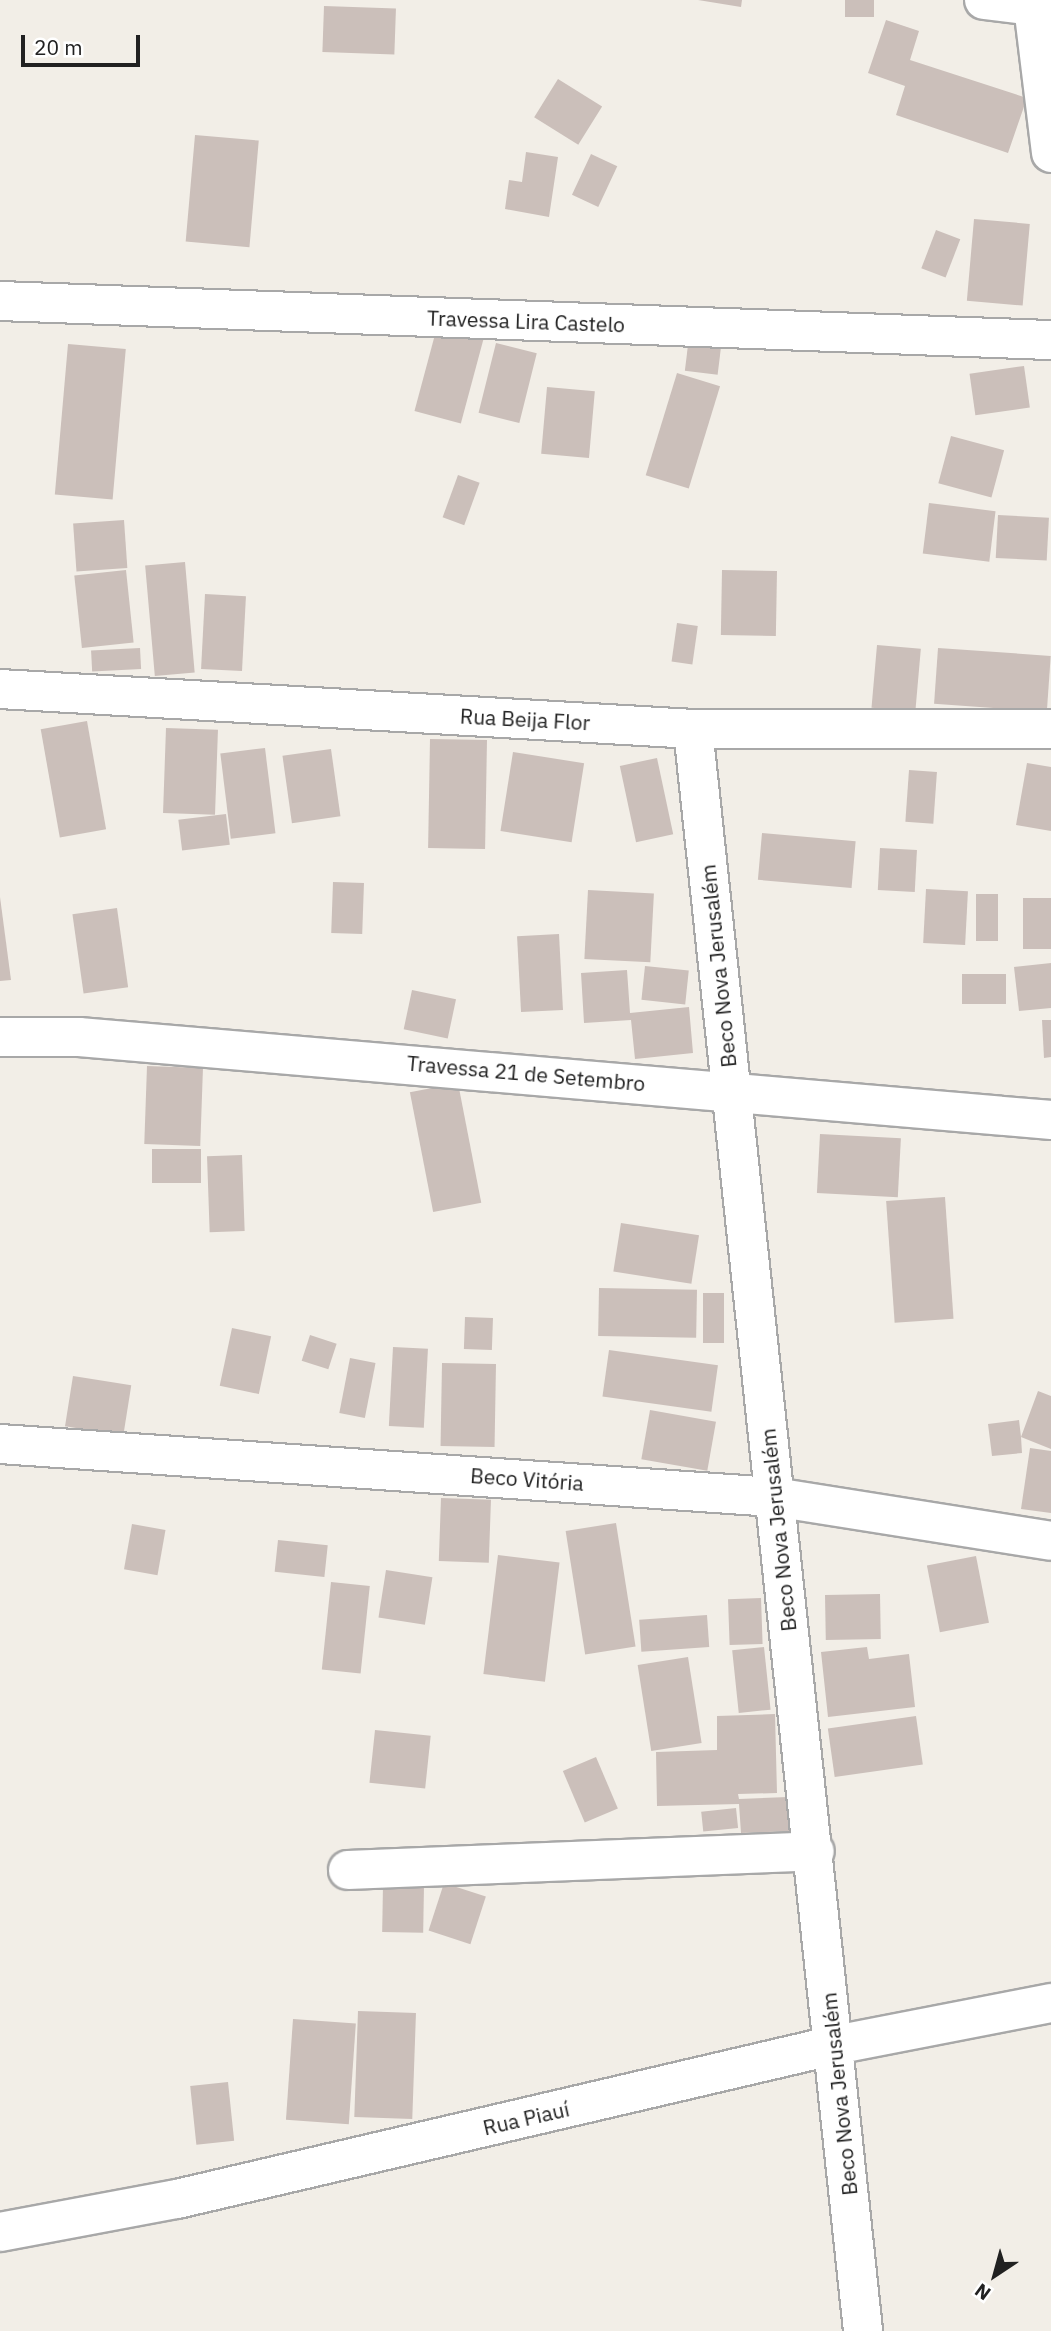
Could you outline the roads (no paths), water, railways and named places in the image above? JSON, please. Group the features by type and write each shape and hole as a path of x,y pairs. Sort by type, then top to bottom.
{"street":[{"path":"984,0 1034,3 1051,153"},
{"name":"Travessa Lira Castelo","path":"0,301 1051,340"},
{"name":"Rua Beija Flor","path":"0,689 693,729 1051,729"},
{"name":"Beco Nova Jerusalém","path":"693,729 774,1497 815,1851 863,2331"},
{"name":"Travessa 21 de Setembro","path":"0,1037 79,1037 732,1090 1051,1120"},
{"name":"Beco Vitória","path":"0,1444 774,1497 1051,1541"},
{"path":"348,1870 815,1851"},
{"name":"Rua Piauí","path":"0,2232 191,2196 835,2045 1051,2003"}]}
